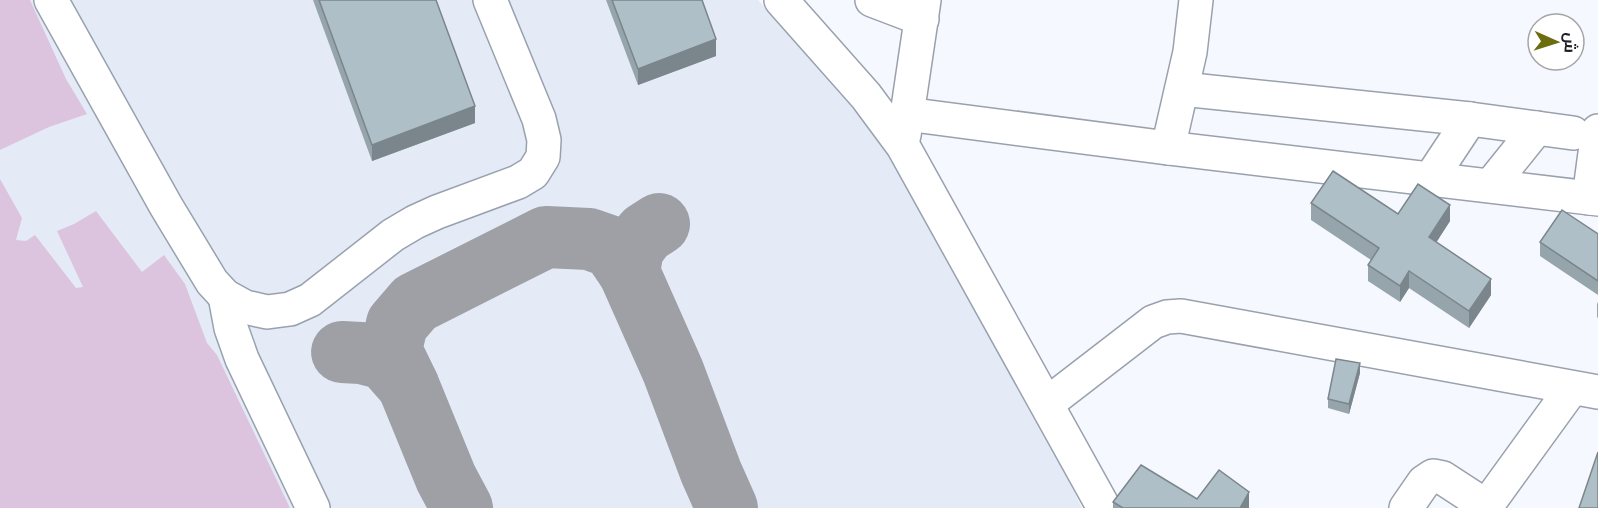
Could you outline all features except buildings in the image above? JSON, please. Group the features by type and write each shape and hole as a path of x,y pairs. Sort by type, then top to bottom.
{"street":[{"path":"51,0 166,206 212,282 225,296 245,307 267,312 290,309 310,300 393,235 415,222 518,182 533,173 543,157 544,140 539,120 490,0"},
{"path":"781,0 866,96 903,146 1048,403 1104,508"},
{"path":"872,0 923,10 903,146"},
{"path":"1168,148 1190,52 1196,0"},
{"path":"906,114 1168,148 1593,198 1591,140 1537,128 1470,119 1182,89"},
{"path":"1431,178 1470,119"},
{"path":"1491,185 1537,128"},
{"path":"225,296 231,328 242,360 313,508"},
{"path":"1048,403 1153,322 1167,317 1181,316 1585,390"},
{"path":"1406,508 1424,482 1433,476 1443,478 1485,507 1585,390"}],"shaded area":[{"path":"0,0 758,0 881,141 1019,380 1082,508 0,508"},
{"path":"0,0 30,0 66,79 87,114 49,127 0,150"},
{"path":"0,179 22,218 16,240 26,241 35,235 76,288 83,287 57,231 96,211 142,272 164,255 185,284 207,343 217,355 290,508 0,508"}],"taxiway":[{"path":"659,224 645,233 633,249 629,272 673,371 727,508"},
{"path":"462,508 446,478 408,385 391,350 397,324 415,303 546,237 589,239 612,247 629,272"},
{"path":"342,352 361,353 385,359 408,385"}]}
